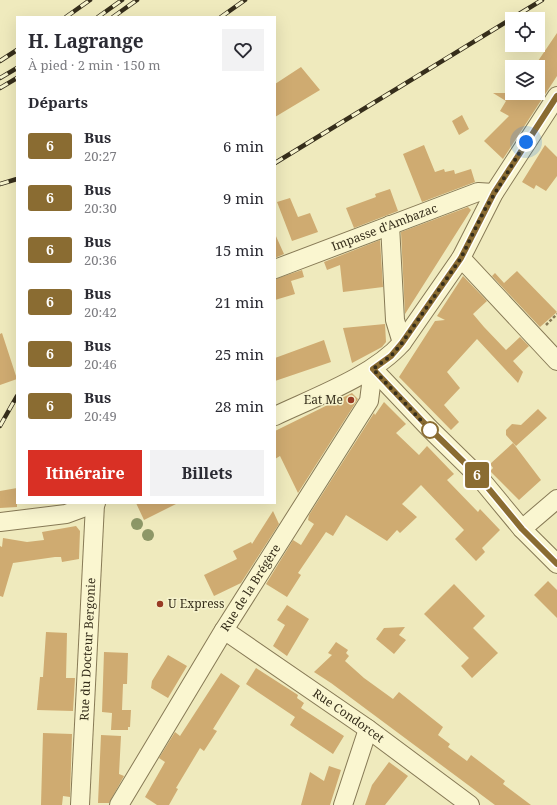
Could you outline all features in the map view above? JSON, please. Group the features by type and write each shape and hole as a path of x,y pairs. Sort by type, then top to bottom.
{"street":[{"path":"276,416 373,369 391,356 402,343 461,258 494,193 557,96"},
{"name":"Impasse d'Ambazac","path":"276,269 478,192 494,193"},
{"path":"390,225 395,320 402,343"},
{"path":"461,258 557,361"},
{"path":"373,369 429,428 479,477 522,529 557,564"},
{"name":"Rue de la Brégère","path":"119,805 224,630 369,401 373,369"},
{"path":"522,529 557,499"},
{"path":"0,522 66,514 92,504"},
{"name":"Rue du Docteur Bergonie","path":"82,801 95,504"},
{"name":"Rue Condorcet","path":"224,630 368,729 470,805"},
{"path":"343,805 368,729"}],"building":[{"path":"557,33 557,76 545,94 545,60 539,60"},
{"path":"301,67 320,90 276,116 276,83"},
{"path":"493,93 505,93 505,100 541,100 503,159 484,141 509,116 500,111 506,101"},
{"path":"462,115 469,129 459,135 452,121"},
{"path":"424,145 435,172 444,169 445,172 454,170 455,174 471,169 475,182 422,202 403,154"},
{"path":"545,145 557,157 557,176 546,191 536,185 534,189 522,182"},
{"path":"390,189 398,211 354,228 346,208 376,197 375,194"},
{"path":"290,198 298,217 310,213 318,232 292,241 277,202"},
{"path":"468,207 471,210 405,314 401,232"},
{"path":"276,236 284,254 276,258"},
{"path":"380,240 383,287 343,292 340,265 327,270 324,262"},
{"path":"302,270 304,277 291,281 295,294 276,300 276,279"},
{"path":"517,271 557,312 540,327 492,276 495,273 504,283"},
{"path":"463,276 487,301 473,314 484,327 506,350 520,337 529,346 513,361 523,372 518,383 477,339 447,372 460,388 444,405 459,422 451,430 399,377 435,321 445,320 437,316"},
{"path":"385,324 386,342 382,347 352,363 343,328"},
{"path":"2,333 16,379 0,385 0,334"},
{"path":"324,340 331,362 276,381 276,358"},
{"path":"352,393 358,399 298,493 280,456 276,458 276,431"},
{"path":"384,402 406,424 396,433 419,455 427,446 454,474 447,480 478,512 480,509 500,530 482,548 485,552 476,561 455,539 464,530 421,485 402,504 417,517 400,533 397,530 387,541 346,515 333,536 326,532 298,573 301,575 287,597 266,584 293,540 301,545 314,524 308,520 309,515 374,413 375,415"},
{"path":"538,409 547,418 516,446 506,435 506,430 512,424 521,425"},
{"path":"513,443 541,480 519,500 490,471 493,468 490,464"},
{"path":"16,488 17,507 0,508 0,491"},
{"path":"136,504 176,504 144,520"},
{"path":"273,511 279,524 241,583 214,596 204,575 237,559 233,551 251,542 252,544"},
{"path":"76,526 80,531 79,559 62,562 61,557 55,557 13,563 3,597 0,596 0,546 2,547 3,538 27,542 44,540 42,532"},
{"path":"548,581 557,590 557,618 534,595"},
{"path":"454,584 485,616 473,628 498,653 472,678 461,666 469,658 424,614"},
{"path":"287,605 309,619 287,656 273,646 285,625 277,620"},
{"path":"405,627 399,635 406,640 394,654 376,639 384,628"},
{"path":"46,632 67,633 66,678 75,678 73,711 37,710 40,677 43,677"},
{"path":"336,642 348,650 346,653 349,656 345,661 364,678 393,699 399,692 443,727 438,735 450,744 448,747 467,761 471,755 505,781 503,784 531,805 495,805 331,683 314,672 332,655 328,653"},
{"path":"104,652 128,653 127,684 123,684 122,710 131,710 130,727 128,727 128,730 111,730 112,713 102,712"},
{"path":"168,655 187,666 168,698 151,688 152,681"},
{"path":"256,668 298,695 297,698 304,703 301,708 344,736 333,754 290,725 295,717 246,684"},
{"path":"221,673 240,686 213,729 217,731 204,751 200,748 176,788 178,789 169,805 157,805 145,797 165,762 159,758 175,732 180,736"},
{"path":"43,733 72,734 70,797 63,796 62,805 41,805"},
{"path":"101,735 121,736 119,774 124,776 109,803 98,803"},
{"path":"389,762 408,776 385,805 365,805 372,785"},
{"path":"329,766 341,770 330,805 301,805 310,772 324,781"}],"railway":[{"path":"67,16 90,0"},
{"path":"99,16 122,0"},
{"path":"114,16 137,0"},
{"path":"222,16 245,0"},
{"path":"276,162 542,0"},
{"path":"0,61 16,51"},
{"path":"0,78 16,69"},
{"path":"0,88 16,79"},
{"path":"0,184 16,179"},
{"path":"0,426 16,398"}],"bus line":[{"name":"6","path":"557,96 550,104 494,193 461,258 402,343 391,356 373,369 429,428 479,477 522,529 557,564"}],"place":[{"name":"Eat Me","path":"351,400"},
{"name":"U Express","path":"160,604"}],"route":[{"path":"430,430 373,369 391,356 402,343 461,258 494,193 526,142"}]}
